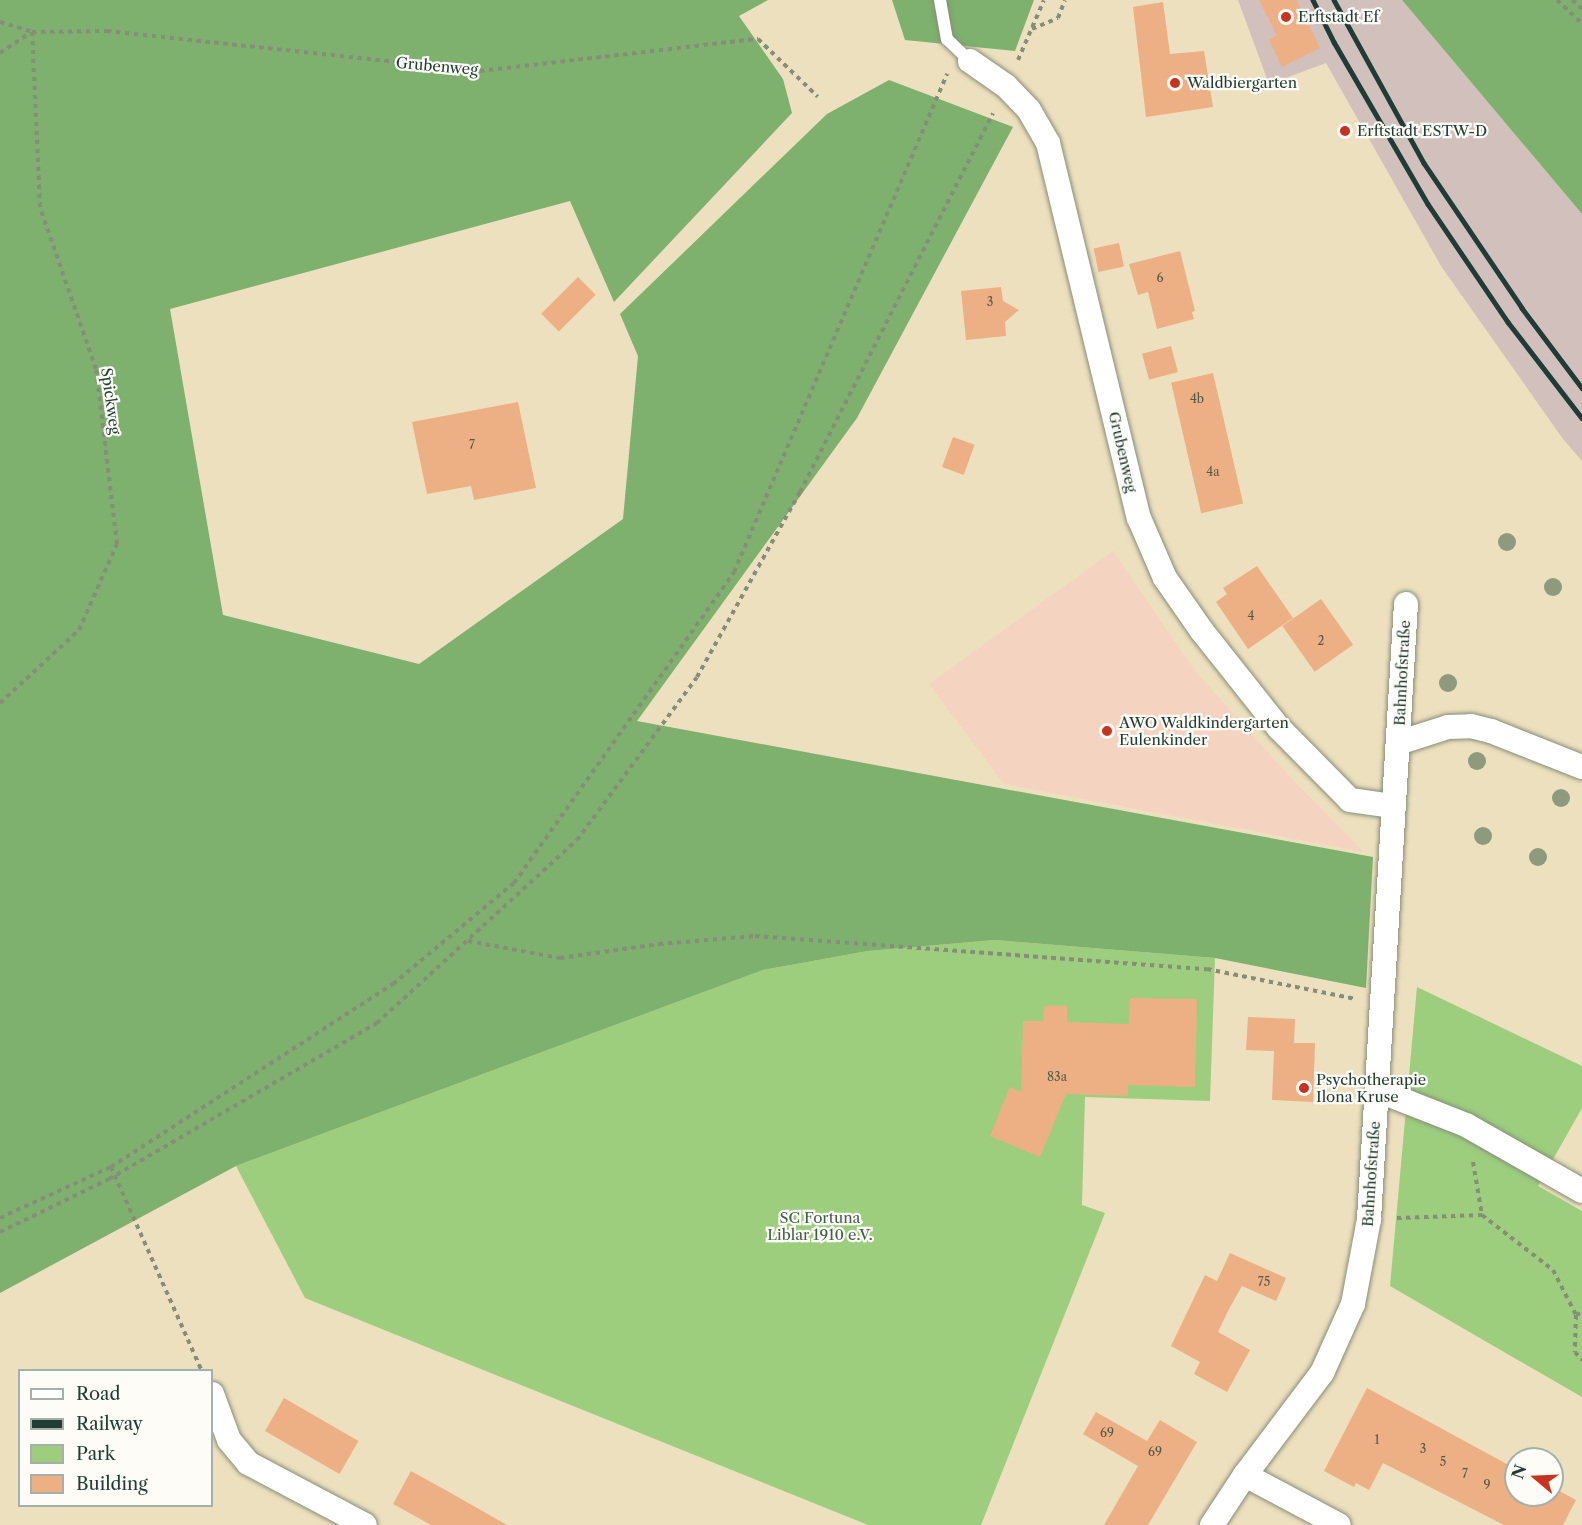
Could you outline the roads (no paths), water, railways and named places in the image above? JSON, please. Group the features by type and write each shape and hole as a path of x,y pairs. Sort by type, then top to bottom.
{"street":[{"name":"Grubenweg","path":"964,55 1006,86 1029,110 1048,142 1139,518 1165,578 1202,631 1279,728 1350,800 1392,806"},
{"name":"Bahnhofstraße","path":"1212,1525 1245,1475 1322,1373 1353,1304 1369,1220 1392,806 1406,603"},
{"name":"Bahnhofstraße","path":"1398,743 1448,727 1471,726 1582,767"},
{"path":"1377,1090 1466,1125 1582,1191"},
{"path":"213,1397 229,1440 248,1462 365,1525"},
{"path":"1245,1475 1339,1525"}],"lane":[{"name":"Grubenweg","path":"940,0 946,39 964,55"}],"railway":[{"path":"1313,0 1334,42 1428,204 1508,322 1582,418"},
{"path":"1334,0 1424,163 1522,308 1582,388"}],"place":[{"name":"Erftstadt Ef","path":"1286,17"},
{"name":"Waldbiergarten","path":"1175,83"},
{"name":"Erftstadt ESTW-D","path":"1345,131"},
{"name":"AWO Waldkindergarten Eulenkinder","path":"1107,731"},
{"name":"Psychotherapie Ilona Kruse","path":"1304,1088"}],"park label":[{"name":"SC Fortuna Liblar 1910 e.V.","path":"820,1226"}]}
